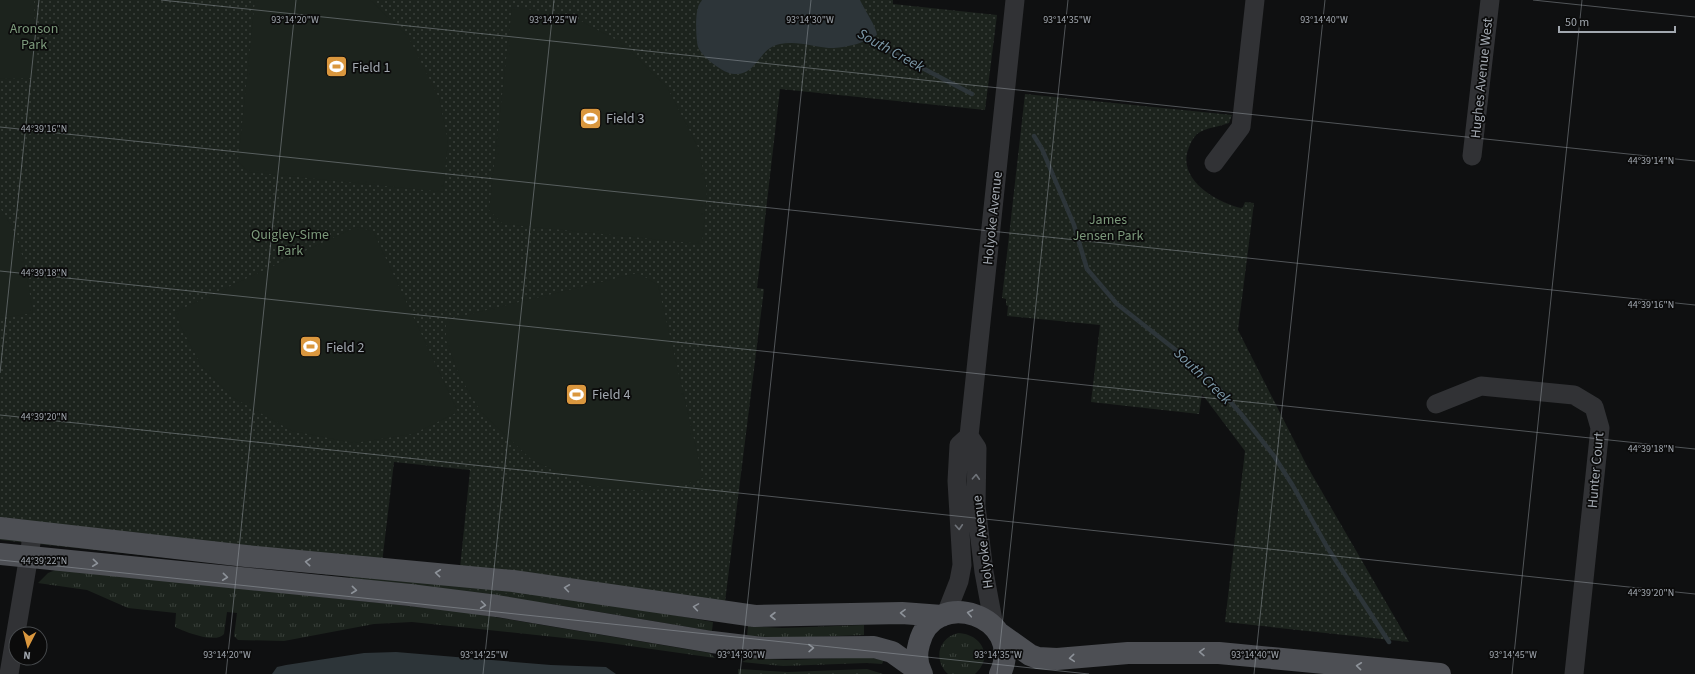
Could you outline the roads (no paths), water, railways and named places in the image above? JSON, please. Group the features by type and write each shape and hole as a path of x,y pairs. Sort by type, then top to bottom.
{"main road":[{"path":"0,528 246,556 513,581 755,616 902,612 944,615 958,612 968,612 986,620 996,630 1030,655 1038,658 1057,659 1128,654 1219,653 1440,674"},
{"path":"0,554 410,595 543,613 712,642 762,648 874,646 892,652 921,673"},
{"path":"921,673 917,650 920,639 932,622 944,615"},
{"path":"996,630 1004,651 1004,660 1000,674"}],"street":[{"name":"Holyoke Avenue","path":"996,630 984,572 976,506 977,448 969,436 1015,0"},
{"path":"1214,163 1241,127 1255,0"},
{"name":"Hughes Avenue West","path":"1472,156 1490,0"},
{"name":"Hunter Court","path":"1436,404 1481,386 1574,395 1594,407 1600,428 1574,674"},
{"name":"Holyoke Avenue","path":"944,615 955,594 961,573 957,486 958,459 959,445 969,436"},
{"path":"9,674 33,531"}],"waterway":[{"name":"South Creek","path":"865,38 972,94"},
{"name":"South Creek","path":"1034,136 1042,149 1074,225 1087,269 1117,304 1186,358 1214,383 1241,414 1274,456 1293,486 1327,547 1389,642"}],"place":[{"name":"Field 1","path":"336,67"},
{"name":"Field 3","path":"591,118"},
{"name":"Field 2","path":"310,347"},
{"name":"Field 4","path":"577,394"}],"park label":[{"name":"Aronson Park","path":"34,36"},
{"name":"James Jensen Park","path":"1108,228"},
{"name":"Quigley-Sime Park","path":"290,242"}]}
